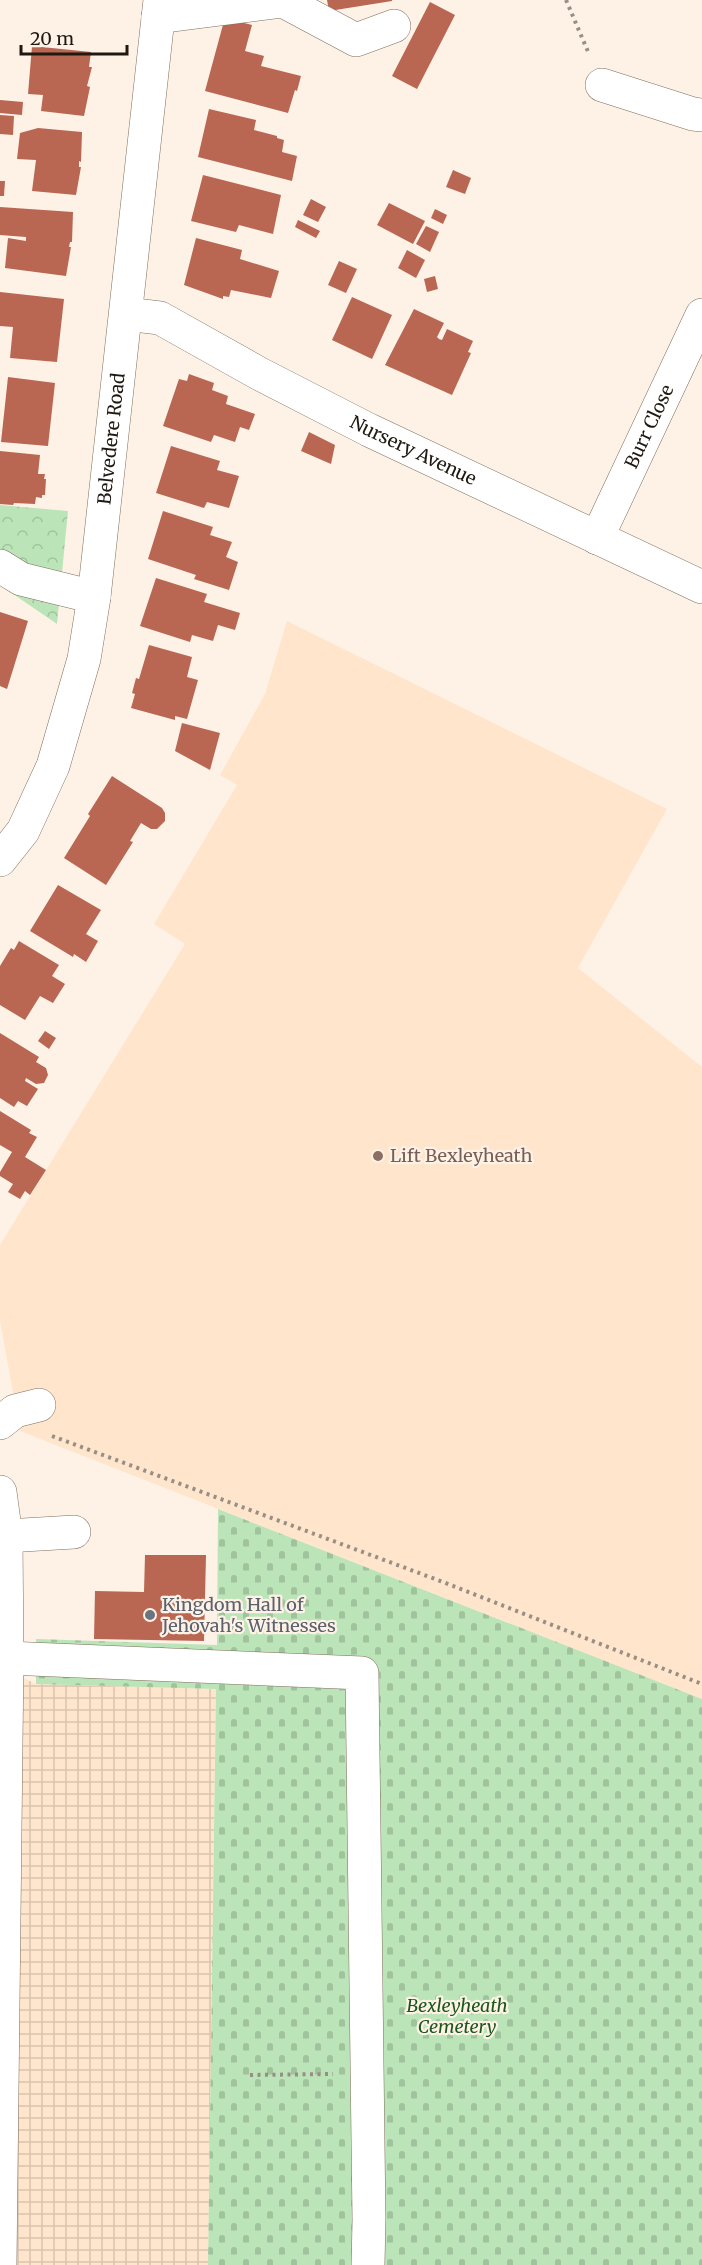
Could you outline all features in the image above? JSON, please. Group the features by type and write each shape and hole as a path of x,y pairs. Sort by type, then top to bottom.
{"street":[{"path":"159,10 283,0 356,40 394,26"},
{"name":"Belvedere Road","path":"0,860 23,831 53,766 84,659 94,597 159,10"},
{"path":"603,85 702,115"},
{"name":"Nursery Avenue","path":"126,314 160,318 260,374 369,430 702,587"},
{"name":"Burr Close","path":"597,538 702,315"},
{"path":"0,566 21,579 94,597"},
{"path":"0,1423 15,1411 39,1405"},
{"path":"0,1492 6,1536 7,1658 0,2265"},
{"path":"6,1536 74,1532"},
{"path":"7,1658 362,1673 368,2265"}],"path":[{"path":"566,0 603,85"},
{"path":"50,1436 443,1582 702,1684"},
{"path":"250,2075 367,2073"}],"shaded area":[{"name":"Lift Bexleyheath","path":"287,621 667,809 578,968 702,1067 702,1699 20,1431 0,1321 0,1245 185,944 154,924 237,785 220,775 265,694"},
{"path":"0,1667 36,1684 216,1689 208,2265 0,2265"}],"green space":[{"path":"0,505 68,511 57,624 0,585"},
{"name":"Bexleyheath Cemetery","path":"218,1509 702,1699 702,2265 208,2265 216,1689 36,1684 36,1639 217,1645"}],"building":[{"path":"327,0 392,0 392,1 329,11"},
{"path":"430,2 455,15 417,89 392,76"},
{"path":"233,20 252,25 245,51 264,56 261,66 301,76 288,113 205,91 224,21"},
{"path":"32,46 91,52 89,67 92,67 87,86 90,87 84,116 41,111 43,95 28,94"},
{"path":"0,100 23,102 22,115 0,113"},
{"path":"209,109 256,120 254,130 284,140 282,152 297,156 292,181 198,157"},
{"path":"0,115 14,116 13,135 0,134"},
{"path":"38,128 82,132 81,162 79,161 79,167 81,167 76,195 32,191 36,160 17,159 20,133"},
{"path":"453,170 471,178 465,194 446,187"},
{"path":"203,175 281,195 273,234 239,225 236,232 191,221"},
{"path":"0,181 5,181 4,196 0,196"},
{"path":"311,199 326,207 318,222 303,215"},
{"path":"389,203 425,221 413,244 377,225"},
{"path":"0,207 73,212 72,242 69,247 71,247 66,276 5,268 8,238 26,241 26,237 0,235"},
{"path":"435,209 447,215 443,224 431,218"},
{"path":"298,220 320,231 316,238 295,227"},
{"path":"426,226 439,232 430,252 416,244"},
{"path":"196,238 242,250 240,259 279,271 271,298 231,290 229,297 223,296 223,299 184,285"},
{"path":"407,250 425,260 416,278 398,268"},
{"path":"339,261 357,269 346,293 328,285"},
{"path":"435,276 438,289 427,292 424,279"},
{"path":"0,292 64,299 57,362 10,358 13,327 0,326"},
{"path":"352,297 392,315 372,359 332,340"},
{"path":"414,309 444,323 437,337 439,339 442,340 447,329 473,341 468,352 471,353 452,395 385,365"},
{"path":"189,374 214,383 212,390 228,396 226,404 255,414 249,430 240,427 235,442 214,435 211,442 163,426 179,379 187,381"},
{"path":"8,377 55,383 48,446 1,442"},
{"path":"309,432 335,445 331,464 301,451"},
{"path":"171,446 220,461 217,470 239,476 229,508 207,502 204,508 156,493"},
{"path":"0,451 40,455 38,474 45,474 45,495 42,495 42,498 36,497 35,504 0,504"},
{"path":"163,511 213,527 210,535 232,542 226,557 238,562 229,590 194,579 196,575 148,559"},
{"path":"156,578 207,594 204,602 240,613 235,630 218,625 213,641 192,635 190,642 140,626"},
{"path":"0,612 28,621 7,689 0,686"},
{"path":"149,645 192,657 187,677 198,680 187,719 175,716 175,720 131,708 136,678 139,679"},
{"path":"182,723 220,733 210,770 175,751"},
{"path":"112,776 162,808 165,821 157,829 151,829 141,823 130,841 133,842 106,885 64,858"},
{"path":"58,885 101,910 86,934 98,941 86,962 74,954 73,957 30,931"},
{"path":"19,941 59,965 52,976 65,984 53,1003 40,996 25,1020 0,1005 0,966 11,948 14,950"},
{"path":"45,1031 56,1038 49,1049 38,1041"},
{"path":"0,1033 39,1057 36,1062 46,1068 48,1075 44,1083 36,1084 26,1078 25,1081 38,1089 27,1106 18,1101 14,1107 0,1098"},
{"path":"0,1111 31,1130 29,1133 37,1137 25,1157 46,1170 30,1195 25,1191 20,1199 8,1192 13,1184 0,1176 12,1152 0,1145"},
{"name":"Kingdom Hall of Jehovah's Witnesses","path":"145,1555 206,1555 204,1641 94,1639 95,1591 144,1592"}],"place":[{"name":"Lift Bexleyheath","path":"378,1156"},
{"name":"Kingdom Hall of Jehovah's Witnesses","path":"150,1615"}]}
